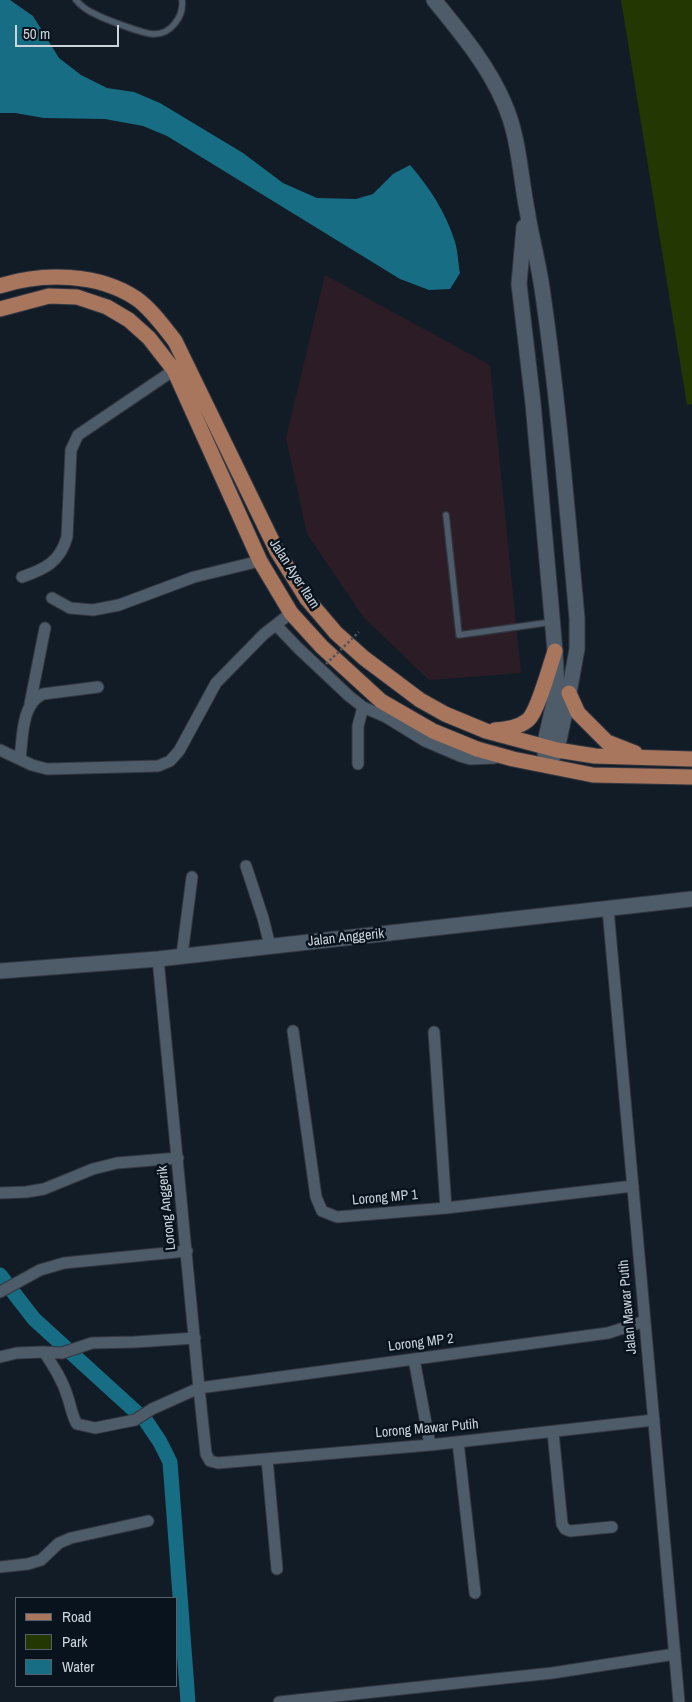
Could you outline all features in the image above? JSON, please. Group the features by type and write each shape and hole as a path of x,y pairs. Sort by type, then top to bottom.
{"main road":[{"name":"Jalan Ayer Itam","path":"0,286 17,280 52,276 81,278 119,289 138,299 156,316 175,341 277,551 307,599 336,633 364,658 420,700 445,714 486,731 550,748 595,756 692,759"},
{"path":"0,280 17,280"},
{"name":"Jalan Ayer Itam","path":"0,309 49,296 77,298 107,306 129,320 150,338 174,370 260,561 291,614 322,647 381,701 433,731 477,749 513,759 547,765"},
{"path":"486,731 512,728 529,719 540,696 555,651"},
{"path":"568,693 578,713 606,742 646,758"},
{"path":"547,765 593,775 692,777"}],"street":[{"path":"434,0 462,34 491,76 505,104 518,153 526,208 541,285 556,398 577,618 577,649 568,693 550,748"},
{"path":"526,208 519,284 533,403 557,690 547,765"},
{"path":"22,577 42,570 55,560 64,548 67,537 71,450 78,435 174,370"},
{"path":"533,403 556,398"},
{"path":"52,598 70,608 93,610 119,605 194,577 260,561"},
{"path":"0,750 32,765 47,769 158,766 170,761 179,751 216,683 264,634 291,614"},
{"path":"276,624 298,648 363,707 386,717 425,741 460,756 470,759 513,759"},
{"path":"20,758 26,717 45,628"},
{"path":"29,706 36,697 43,694 98,687"},
{"path":"358,764 358,726 363,707"},
{"path":"246,866 270,946"},
{"path":"182,955 192,877"},
{"name":"Jalan Anggerik","path":"0,971 158,959 692,899"},
{"name":"Jalan Mawar Putih","path":"608,909 679,1702"},
{"name":"Lorong Anggerik","path":"158,959 206,1454"},
{"name":"Lorong MP 1","path":"293,1031 316,1197 322,1211 337,1217 446,1208 633,1186"},
{"path":"434,1032 446,1208"},
{"path":"0,1193 26,1192 44,1188 93,1169 117,1163 178,1158"},
{"path":"5,1289 40,1270 64,1263 187,1251"},
{"name":"Lorong MP 2","path":"44,1352 60,1375 72,1417 77,1424 95,1428 134,1420 152,1409 199,1388 608,1333 645,1321"},
{"path":"0,1357 17,1353 62,1353 92,1343 195,1338"},
{"path":"414,1358 430,1445"},
{"name":"Lorong Mawar Putih","path":"206,1454 210,1461 218,1463 430,1445 654,1420"},
{"path":"553,1432 562,1524 565,1529 570,1531 612,1527"},
{"path":"458,1442 475,1593"},
{"path":"267,1459 278,1569"},
{"path":"0,1567 28,1564 41,1560 59,1543 71,1538 148,1521"},
{"path":"278,1702 552,1673 675,1654"}],"lane":[{"path":"76,0 94,14 152,34 166,31 174,25 181,15 182,0"},
{"path":"446,515 459,635 552,622"}],"path":[{"path":"326,664 359,632"}],"shaded area":[{"path":"325,275 490,365 521,673 429,680 364,618 307,534 286,438"}],"green space":[{"path":"621,0 692,0 692,404 687,405"}],"water":[{"path":"0,0 10,0 33,16 59,58 81,75 107,88 134,92 160,103 243,153 283,183 317,198 356,199 373,194 393,174 410,165 431,192 447,221 456,246 460,273 450,289 429,290 400,279 167,136 143,126 105,119 44,118 15,113 0,113"}],"waterway":[{"path":"0,1275 34,1319 146,1421 170,1462 188,1702"}]}
